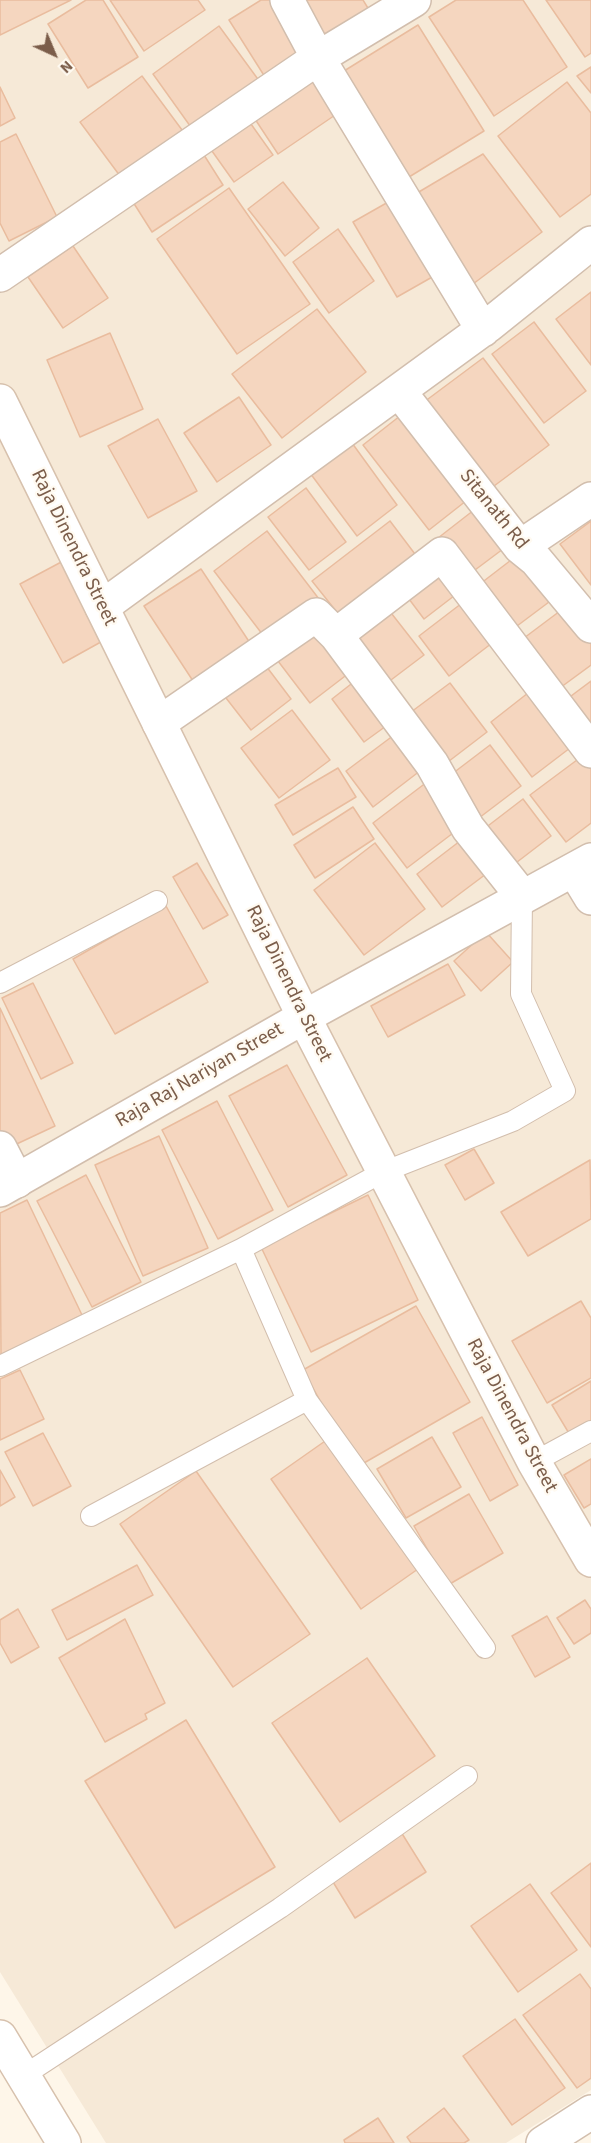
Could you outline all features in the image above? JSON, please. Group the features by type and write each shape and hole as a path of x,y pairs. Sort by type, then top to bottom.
{"street":[{"path":"287,0 318,58 483,330"},
{"path":"0,275 318,58 414,0"},
{"path":"102,607 483,330 591,243"},
{"name":"Sitanath Rd","path":"399,391 520,547 536,560 591,626"},
{"name":"Raja Dinendra Street","path":"1,405 304,1017 534,1462 591,1560"},
{"path":"520,547 591,500"},
{"path":"336,635 442,554 591,751"},
{"path":"159,723 316,615 336,635 432,764 468,828 522,897"},
{"path":"582,865 591,898"},
{"name":"Raja Raj Nariyan Street","path":"8,1186 304,1017 582,865"},
{"path":"0,1148 8,1186"},
{"path":"0,2037 64,2143"},
{"path":"543,2143 591,2112"}],"lane":[{"path":"0,1366 241,1249 384,1172 513,1122 565,1091 521,994 522,897"},
{"path":"0,983 157,901"},
{"path":"241,1249 307,1400 485,1648"},
{"path":"91,1516 307,1400"},
{"path":"534,1462 591,1431"},
{"path":"22,2076 280,1908 467,1776"}],"shaded area":[{"path":"0,0 591,0 591,2090 506,2143 106,2143 0,1972"}],"building":[{"path":"0,0 71,0 0,35"},
{"path":"86,0 103,0 138,57 88,88 48,24"},
{"path":"110,0 198,0 205,10 144,51"},
{"path":"261,0 275,0 306,50 265,77 229,20"},
{"path":"294,0 363,0 371,13 322,44"},
{"path":"456,0 523,0 567,67 494,116 429,17"},
{"path":"546,0 591,0 591,53 585,57"},
{"path":"418,25 484,131 409,177 344,71"},
{"path":"219,26 260,82 193,130 153,74"},
{"path":"591,67 591,93 577,76"},
{"path":"317,75 341,111 278,154 253,116"},
{"path":"142,76 185,134 123,180 80,122"},
{"path":"567,82 591,113 591,194 560,217 498,136"},
{"path":"0,87 15,118 0,126"},
{"path":"246,117 273,155 234,182 207,144"},
{"path":"16,134 57,217 9,241 0,223 0,142"},
{"path":"483,154 542,232 469,287 412,196"},
{"path":"204,155 223,185 152,232 133,202"},
{"path":"283,182 319,228 285,256 248,209"},
{"path":"229,188 310,304 237,354 157,239"},
{"path":"390,201 434,276 397,297 353,222"},
{"path":"338,229 374,281 329,313 293,262"},
{"path":"73,246 108,298 63,328 28,277"},
{"path":"591,292 591,365 556,319"},
{"path":"317,309 366,372 282,438 232,374"},
{"path":"534,322 586,391 544,423 492,354"},
{"path":"110,333 143,409 80,437 47,360"},
{"path":"483,358 549,445 490,489 424,402"},
{"path":"239,397 271,445 217,482 184,433"},
{"path":"405,412 471,497 429,530 363,445"},
{"path":"158,419 197,491 148,518 108,446"},
{"path":"352,443 397,505 357,536 310,473"},
{"path":"306,488 346,542 309,570 268,517"},
{"path":"474,510 503,549 467,576 438,538"},
{"path":"390,521 421,562 344,621 312,581"},
{"path":"591,521 591,585 560,544"},
{"path":"267,531 319,599 266,639 214,571"},
{"path":"515,557 549,602 509,632 476,587"},
{"path":"65,560 108,638 63,663 20,584"},
{"path":"445,565 463,589 424,619 406,595"},
{"path":"201,569 252,646 195,684 144,606"},
{"path":"466,600 496,640 449,676 419,636"},
{"path":"564,608 591,644 591,665 553,693 516,644"},
{"path":"388,609 424,655 383,686 347,639"},
{"path":"321,629 353,670 310,703 278,661"},
{"path":"260,658 291,699 251,730 219,689"},
{"path":"360,677 393,721 364,742 332,699"},
{"path":"591,681 591,738 563,702"},
{"path":"450,683 487,732 440,768 403,718"},
{"path":"528,693 570,748 532,777 491,722"},
{"path":"292,710 330,760 279,798 241,748"},
{"path":"402,729 429,764 373,807 346,771"},
{"path":"490,745 521,786 475,821 444,780"},
{"path":"585,754 591,762 591,823 566,842 530,795"},
{"path":"338,768 356,797 293,835 275,805"},
{"path":"427,782 461,827 407,868 373,823"},
{"path":"523,799 551,836 508,869 480,832"},
{"path":"353,807 374,839 315,878 294,845"},
{"path":"460,841 486,874 442,907 417,874"},
{"path":"375,843 425,909 364,955 314,890"},
{"path":"197,863 228,915 203,929 173,877"},
{"path":"166,906 208,982 115,1034 73,959"},
{"path":"486,932 513,962 481,991 454,961"},
{"path":"448,964 465,995 388,1037 371,1006"},
{"path":"33,983 73,1063 41,1079 2,998"},
{"path":"0,1008 55,1126 6,1149 0,1135"},
{"path":"287,1065 347,1175 288,1207 229,1096"},
{"path":"217,1101 273,1210 218,1239 162,1130"},
{"path":"159,1136 208,1248 143,1276 95,1165"},
{"path":"474,1149 494,1183 465,1200 445,1165"},
{"path":"590,1160 591,1219 528,1256 501,1212"},
{"path":"86,1175 141,1282 92,1307 37,1201"},
{"path":"368,1195 418,1300 311,1352 261,1247"},
{"path":"27,1200 82,1315 1,1355 0,1213"},
{"path":"581,1301 591,1318 591,1378 547,1403 512,1341"},
{"path":"416,1306 470,1402 357,1467 303,1370"},
{"path":"20,1370 44,1419 0,1440 0,1379"},
{"path":"591,1381 591,1422 570,1435 552,1405"},
{"path":"482,1417 518,1485 490,1501 453,1433"},
{"path":"43,1433 71,1486 33,1506 5,1452"},
{"path":"432,1437 461,1487 406,1518 377,1469"},
{"path":"328,1439 418,1569 361,1609 271,1479"},
{"path":"591,1459 591,1504 584,1508 564,1475"},
{"path":"0,1470 15,1497 0,1506"},
{"path":"196,1471 310,1634 233,1687 120,1524"},
{"path":"469,1494 503,1553 448,1585 414,1526"},
{"path":"137,1565 153,1595 67,1640 52,1610"},
{"path":"585,1600 591,1609 591,1633 574,1644 557,1618"},
{"path":"18,1609 39,1647 11,1663 0,1643 0,1620"},
{"path":"547,1616 570,1657 535,1677 512,1636"},
{"path":"125,1619 165,1703 145,1714 147,1719 105,1742 59,1658"},
{"path":"367,1658 435,1756 340,1822 272,1723"},
{"path":"186,1720 275,1867 175,1928 85,1781"},
{"path":"401,1832 426,1872 355,1918 330,1877"},
{"path":"591,1863 591,1947 551,1893"},
{"path":"530,1884 577,1950 518,1992 471,1926"},
{"path":"580,1974 591,1989 591,2078 577,2088 523,2015"},
{"path":"515,2019 565,2088 512,2125 463,2056"},
{"path":"444,2108 469,2140 464,2143 411,2143 407,2137"},
{"path":"378,2118 394,2143 345,2143 344,2140"}]}
